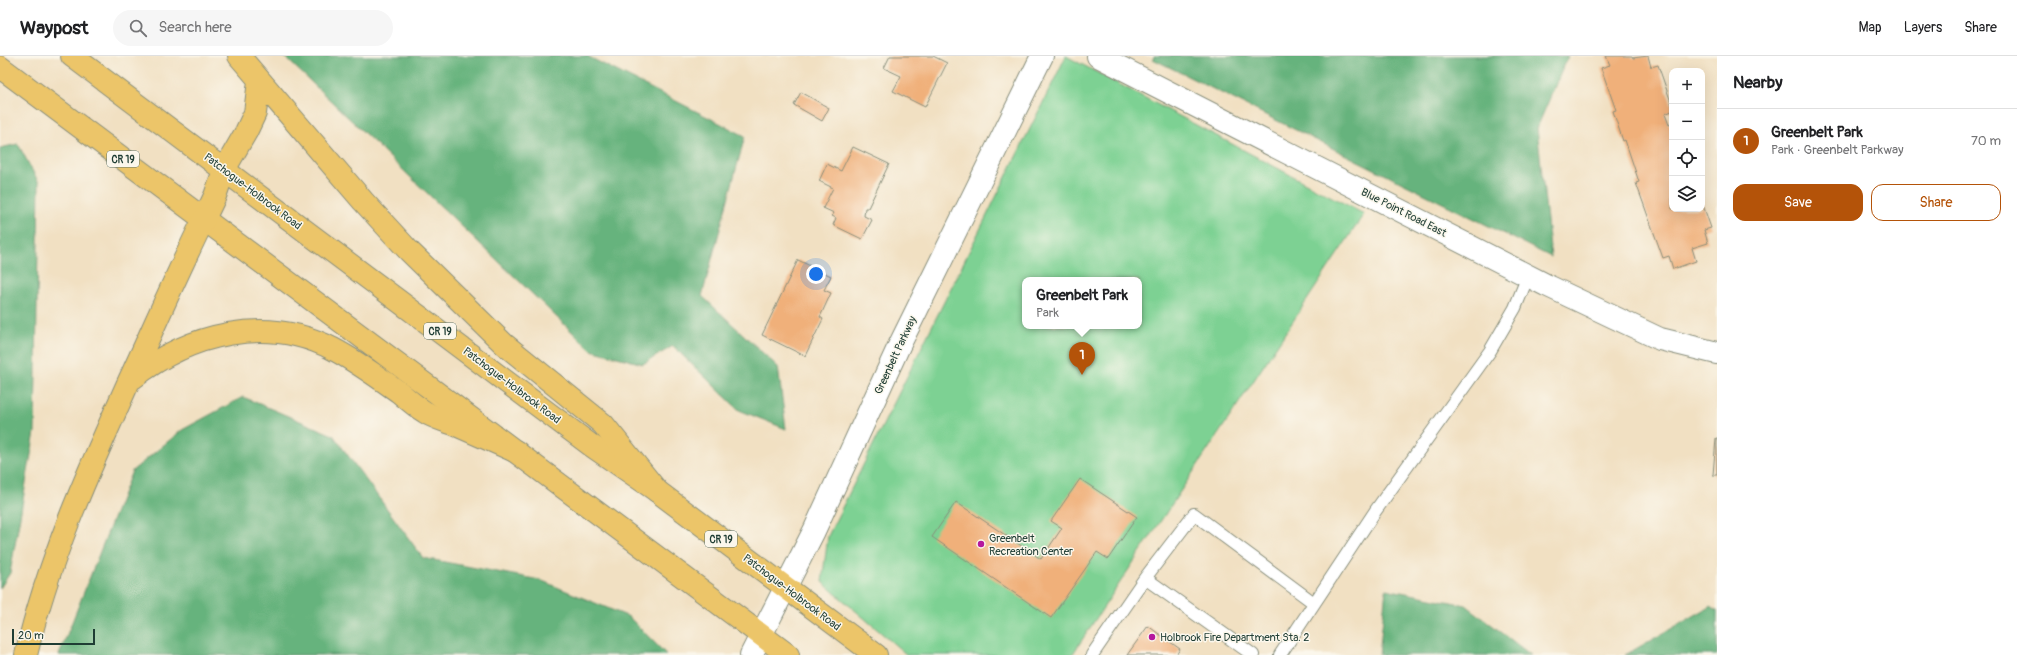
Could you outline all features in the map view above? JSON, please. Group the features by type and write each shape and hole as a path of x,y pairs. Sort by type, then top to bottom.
{"main road":[{"name":"Patchogue-Holbrook Road","path":"72,56 592,446 657,491 876,655"},
{"path":"239,56 363,201 409,251 504,344 602,424 657,491"},
{"name":"CR 19","path":"0,67 517,452 760,636 788,655"},
{"path":"26,655 52,565 99,449 215,196 224,170 255,113 260,81"},
{"path":"130,380 152,363 199,340 255,331 285,333 309,339 333,349 381,379 426,413 517,452"}],"street":[{"name":"Greenbelt Parkway","path":"751,655 814,531 899,346 1042,56"},
{"name":"Blue Point Road East","path":"1098,56 1528,276 1660,339 1717,352"}],"lane":[{"path":"1280,655 1376,510 1490,351 1515,308 1528,276"},
{"path":"1092,655 1145,578 1194,514 1314,603"},
{"path":"1145,578 1252,655"}],"green space":[{"path":"284,56 587,56 745,136 702,296 778,367 786,429 739,410 673,346 643,364 591,350"},
{"path":"1066,56 1364,214 1072,655 907,655 822,582 828,536"},
{"path":"1154,56 1568,56 1537,128 1551,257 1153,59"},
{"path":"18,144 39,183 35,432 10,573 0,588 0,148"},
{"path":"243,397 333,435 423,558 540,580 629,617 667,655 59,655 132,471 182,430"},
{"path":"1386,589 1466,605 1531,655 1379,655"},
{"path":"1711,606 1717,610 1717,655 1625,655"}],"building":[{"path":"890,56 933,56 947,63 925,107 893,91 901,76 884,68"},
{"path":"1606,56 1632,56 1633,58 1648,56 1651,67 1658,65 1669,96 1669,112 1665,114 1669,125 1669,212 1705,212 1705,211 1711,228 1704,230 1708,243 1692,248 1696,261 1673,269 1669,256 1663,258 1636,183 1639,182 1625,140 1623,141 1613,111 1616,110 1601,68 1610,65"},
{"path":"801,92 829,108 822,121 794,105"},
{"path":"853,147 889,164 868,208 865,208 864,216 872,220 862,239 833,225 836,218 832,216 834,213 823,208 833,188 819,181 827,164 841,171"},
{"path":"798,260 831,276 824,290 831,293 820,317 823,319 805,356 762,335"},
{"path":"1716,438 1717,475 1713,475"},
{"name":"Greenbelt Recreation Center","path":"1080,479 1137,517 1108,559 1097,552 1051,618 932,537 956,502 1041,559 1062,528 1051,521"},
{"name":"Holbrook Fire Department Sta. 2","path":"1148,626 1180,649 1176,655 1127,655"}],"place":[{"name":"Greenbelt Park","path":"1082,375"},
{"name":"Greenbelt Recreation Center","path":"981,544"},
{"name":"Holbrook Fire Department Sta. 2","path":"1152,637"}]}
